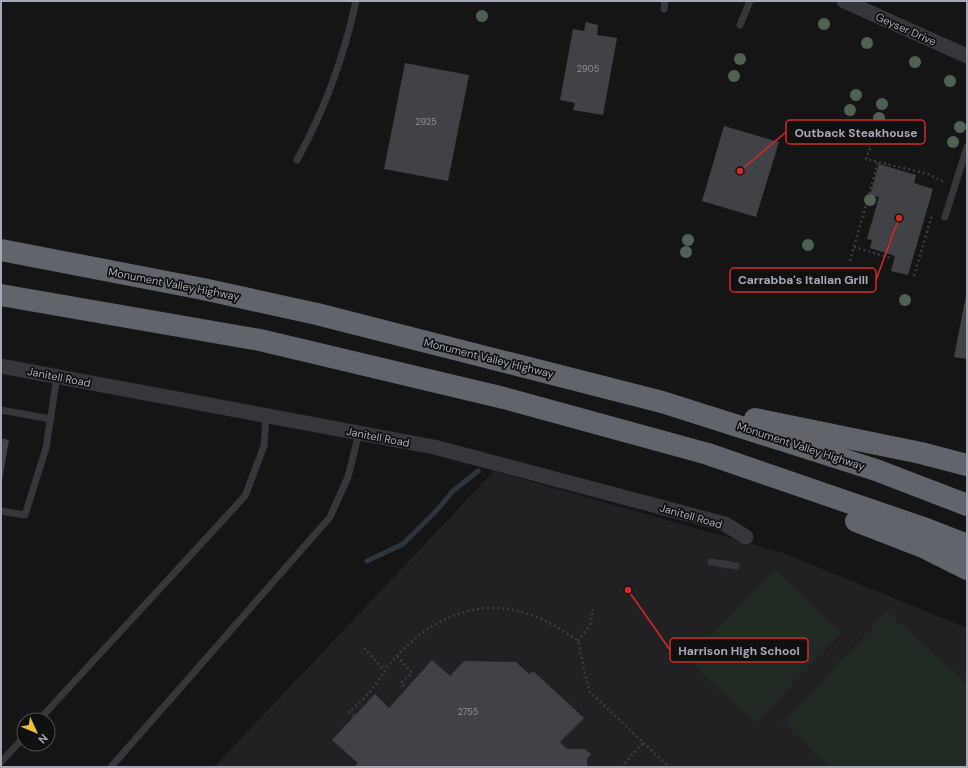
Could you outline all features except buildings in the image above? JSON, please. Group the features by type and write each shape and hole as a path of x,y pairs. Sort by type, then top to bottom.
{"highway":[{"name":"Monument Valley Highway","path":"1,250 203,288 316,314 662,402 876,470 967,505"},
{"path":"1,295 260,340 504,398 708,454 926,529 967,545"},
{"path":"603,387 921,453 967,465"},
{"path":"504,398 876,527 967,568"}],"street":[{"name":"Geyser Drive","path":"844,1 967,56"},
{"name":"Janitell Road","path":"1,366 434,447 725,524 746,537"}],"lane":[{"path":"297,160 311,133 332,83 344,49 356,1"},
{"path":"664,9 665,1"},
{"path":"740,25 750,1"},
{"path":"945,216 967,147"},
{"path":"1,511 25,515 46,448 57,376"},
{"path":"1,410 51,419"},
{"path":"46,712 245,496 264,446 266,416"},
{"path":"111,767 330,517 348,477 359,433"},
{"path":"711,562 736,566"},
{"path":"1,762 16,746"}],"path":[{"path":"870,148 866,159 928,174 942,181 940,188"},
{"path":"850,261 878,162"},
{"path":"914,276 934,210"},
{"path":"854,247 890,258"},
{"path":"578,640 590,625 593,609"},
{"path":"354,716 349,712 374,687 384,670 431,625 452,615 472,610 508,610 546,621 578,640 589,691 669,767"},
{"path":"364,648 384,670"},
{"path":"397,656 412,673 401,683 406,689"},
{"path":"621,767 643,743"}],"shaded area":[{"path":"494,471 783,553 967,628 967,767 214,767"},
{"path":"775,569 842,633 755,723 688,659"},
{"path":"887,611 967,684 967,767 830,767 783,724"}],"waterway":[{"path":"367,561 403,544 437,510 453,491 478,471"}],"place":[{"name":"Outback Steakhouse","path":"740,171"},
{"name":"Carrabba's Italian Grill","path":"899,218"},
{"name":"Harrison High School","path":"628,590"}]}
